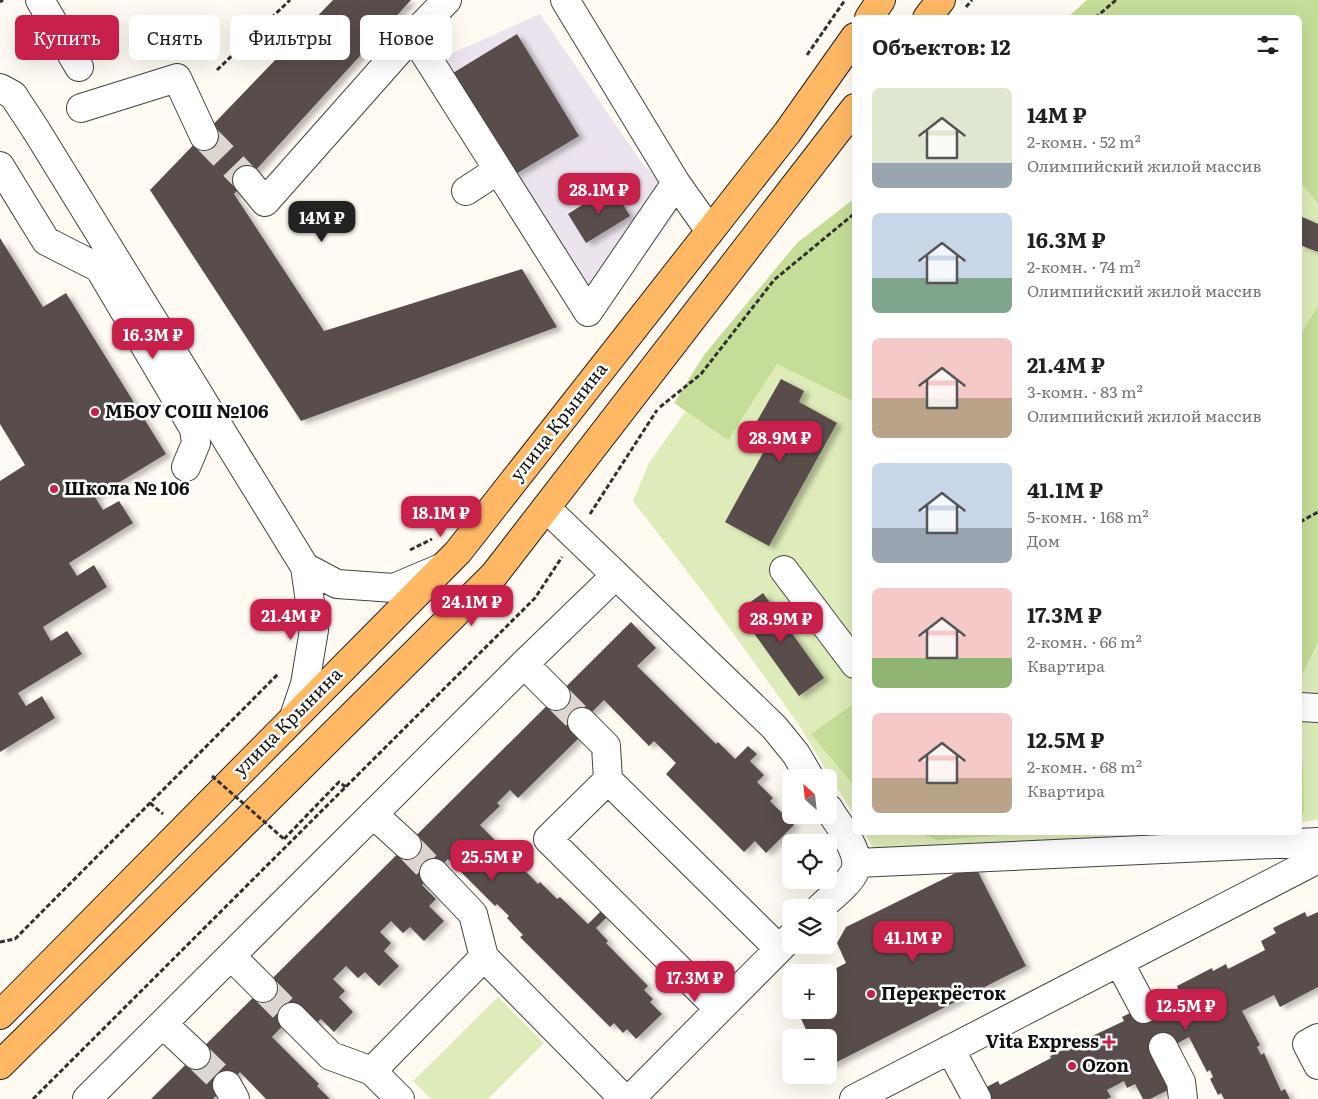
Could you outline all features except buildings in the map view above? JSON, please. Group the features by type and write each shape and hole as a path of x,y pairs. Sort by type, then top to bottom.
{"main road":[{"path":"871,15 881,0"},
{"path":"929,15 941,0"},
{"name":"улица Крынина","path":"0,1015 458,552 787,133 852,41"},
{"path":"0,1066 494,575 852,112"}],"street":[{"path":"40,0 79,67"},
{"path":"433,15 447,0"},
{"path":"565,0 676,183 710,231"},
{"path":"247,180 266,202 392,60"},
{"path":"428,60 588,312 676,183"},
{"path":"81,108 177,78 204,136"},
{"path":"0,88 13,95 36,130 305,567 314,630 305,684 294,717"},
{"path":"0,105 36,130"},
{"path":"0,166 46,241 99,268 194,429 196,443 186,467"},
{"path":"466,191 498,170"},
{"path":"546,508 774,727 796,754 805,769"},
{"path":"305,567 338,584 394,588 441,568"},
{"path":"784,570 852,660"},
{"path":"87,1099 524,664 616,576"},
{"path":"524,664 556,696"},
{"path":"1302,707 1318,708"},
{"path":"582,722 606,746 608,780 782,940"},
{"path":"608,780 548,838 719,1010"},
{"path":"373,814 407,845"},
{"path":"829,899 854,874 857,863 852,849 838,824"},
{"path":"857,863 1318,842"},
{"path":"854,1099 1318,859"},
{"path":"434,873 473,914 484,957 624,1099"},
{"path":"630,1099 782,946"},
{"path":"231,956 263,988"},
{"path":"372,1071 484,957"},
{"path":"1119,962 1144,1009"},
{"path":"292,1017 331,1056 372,1071 400,1099"},
{"path":"163,1024 196,1055"},
{"path":"1318,1038 1307,1044 1318,1065"},
{"path":"1163,1047 1181,1082 1183,1099"},
{"path":"950,1049 978,1099"}],"path":[{"path":"217,70 290,0"},
{"path":"1098,15 1116,0"},
{"path":"659,407 700,374 774,280 852,215"},
{"path":"1302,521 1318,512"},
{"path":"212,776 284,839 339,782 346,787"},
{"path":"150,803 170,819"}],"shaded area":[{"path":"540,14 642,163 682,205 598,319 437,60 452,60 452,53"}],"green space":[{"path":"1087,0 1318,0 1318,203 1302,184 1302,15 1070,15"},
{"path":"1318,0 1318,820 1302,822 1302,15 1150,15"},
{"path":"852,200 852,401 777,364 728,440 674,403 704,355 797,243"},
{"path":"852,226 852,812 838,789 838,769 826,769 797,722 706,596 633,501 649,463 749,322"},
{"path":"1318,306 1318,642 1302,675 1302,332"},
{"path":"852,705 852,783 811,734"},
{"path":"1302,760 1303,764 1304,812 1302,812"},
{"path":"865,835 1129,835 877,853"},
{"path":"923,835 1008,835 937,840"},
{"path":"498,997 544,1043 488,1099 431,1099 413,1081"}],"tunnel":[{"path":"204,136 247,180"},
{"path":"556,696 582,722"},
{"path":"407,845 434,873"},
{"path":"263,988 292,1017"},
{"path":"196,1055 227,1085"}],"place":[{"name":"МБОУ СОШ №106","path":"95,412"},
{"name":"Школа № 106","path":"54,489"},
{"name":"Перекрёсток","path":"871,994"},
{"name":"Vita Express","path":"1109,1042"},
{"name":"Ozon","path":"1072,1066"}]}
